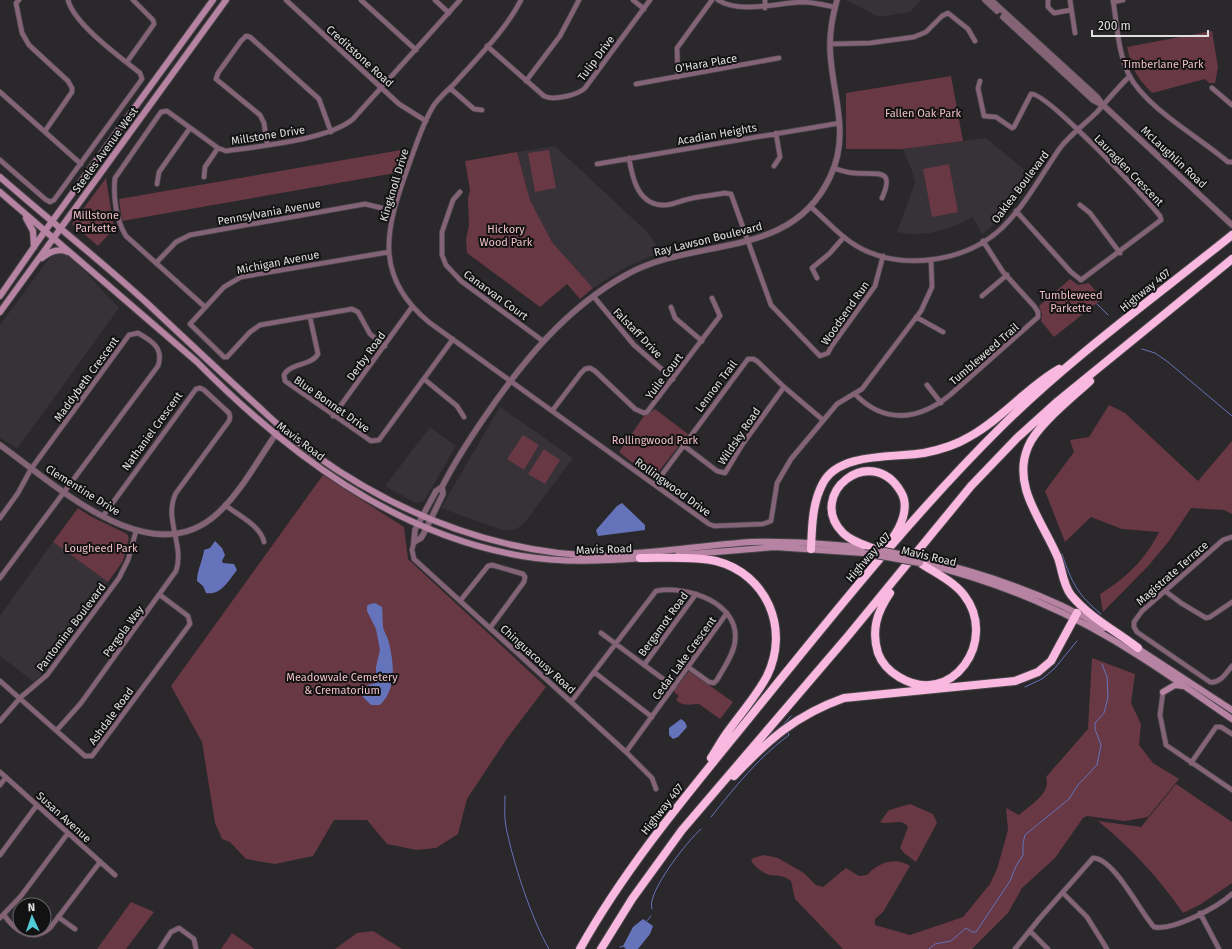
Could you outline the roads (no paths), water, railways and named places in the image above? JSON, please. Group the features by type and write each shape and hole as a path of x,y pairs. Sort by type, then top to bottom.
{"highway":[{"name":"Highway 407","path":"580,949 614,891 694,786 877,562 1003,426 1076,360 1232,235"},
{"path":"601,949 657,862 707,800 905,567 971,486 1017,438 1058,401 1232,259"},
{"path":"1114,355 1104,368 1039,430 1028,446 1024,462 1024,481 1034,509 1058,558 1070,593 1090,613 1140,652"},
{"path":"811,546 815,506 820,489 827,476 836,469 850,462 866,458 925,453 944,448 970,437 1045,377 1076,360"},
{"path":"875,549 856,542 843,533 835,520 832,507 833,496 838,486 854,473 866,471 878,472 887,476 895,483 902,494 904,501 904,511 900,527 880,554 877,562"},
{"path":"640,558 700,559 727,564 745,574 758,586 769,603 774,618 776,649 767,675 758,691 727,732 694,786"},
{"path":"905,567 900,578 883,603 876,620 875,641 880,658 892,673 911,683 932,684 948,680 962,670 974,650 976,630 975,618 964,594 921,561"},
{"path":"707,800 788,726 822,706 844,698 1002,683 1028,677 1046,667 1076,617"}],"main road":[{"name":"Steeles Avenue West","path":"0,296 34,246 213,0"},
{"name":"Steeles Avenue West","path":"0,312 226,0"},
{"path":"0,177 60,228"},
{"path":"0,192 45,231"},
{"path":"20,210 30,224 34,246"},
{"name":"Mavis Road","path":"60,228 111,271 281,427 314,454 363,486 430,519 454,529 503,543 561,553 603,554 752,542 875,549 921,561"},
{"name":"Mavis Road","path":"45,231 197,362 226,391 275,435 309,461 346,485 426,528 470,543 523,556 578,560 640,558 752,548 811,546 950,565 1022,589 1140,652 1232,710"},
{"path":"34,264 53,251 63,250 73,254"},
{"path":"197,362 203,355"},
{"name":"Mavis Road","path":"1140,652 1184,686 1232,719"},
{"path":"1163,692 1175,685 1184,686"}],"street":[{"path":"19,0 16,3 22,33 29,45 68,82 72,88 72,92 45,131"},
{"path":"0,160 50,202 58,196 142,79 140,73 73,14 68,0"},
{"path":"126,62 154,24 154,20 133,0"},
{"name":"Creditstone Road","path":"286,0 381,88 408,111 426,121"},
{"path":"361,0 416,50"},
{"path":"435,0 449,13"},
{"name":"Millstone Drive","path":"205,307 126,236 121,228 114,189 114,178 161,112 167,111 218,148 226,151 331,132 353,119 460,0"},
{"name":"Kingknoll Drive","path":"510,381 412,308 400,289 389,252 389,236 394,211 401,188 426,121 434,105 487,46 510,18 521,0"},
{"path":"526,81 560,36 579,0"},
{"path":"633,0 644,9"},
{"name":"Tulip Drive","path":"487,46 547,98 580,92 650,0"},
{"path":"678,77 677,48 712,0"},
{"path":"718,0 730,5 765,8 803,2 835,7"},
{"path":"765,0 765,8"},
{"name":"Ray Lawson Boulevard","path":"414,542 415,530 424,516 436,491 442,487 465,446 510,381 543,341 594,297 626,275 654,262 692,252 748,241 777,232 810,206 830,177 838,149 840,123 830,44 837,0"},
{"path":"985,0 1093,100 1103,105"},
{"path":"990,0 1096,96 1103,105"},
{"path":"1048,0 1048,7 1054,13 1071,10"},
{"path":"1070,0 1075,33"},
{"path":"1123,0 1113,1 1122,54 1130,76 1145,95 1169,117 1228,162 1232,162"},
{"path":"830,44 870,44 914,37 926,32 942,16 948,13 968,29 975,41"},
{"path":"267,144 264,123 260,115 254,108 220,84 216,79 218,73 240,41 246,36 250,37 319,99 331,132"},
{"name":"O'Hara Place","path":"636,84 779,58"},
{"name":"Oaklea Boulevard","path":"810,206 844,237 862,249 884,256 910,260 931,260 954,256 983,241 1003,227 1061,147 1130,76"},
{"path":"980,81 978,88 982,113 986,117 996,117 1012,128 1014,127 1028,98 1033,93 1052,106 1078,131"},
{"path":"450,88 474,109 482,110"},
{"path":"1212,88 1232,105"},
{"path":"0,92 81,164"},
{"name":"McLaughlin Road","path":"1103,105 1232,224"},
{"name":"Acadian Heights","path":"596,164 840,123"},
{"path":"157,184 157,177 161,168 190,128"},
{"name":"Lauraglen Crescent","path":"1016,211 1078,279 1085,279 1158,224 1161,220 1160,216 1114,164 1078,131"},
{"path":"774,166 780,158 776,133"},
{"path":"204,177 205,167 218,148"},
{"path":"629,158 634,184 642,194 655,204 666,205 686,199 724,193 731,194 748,241"},
{"path":"833,168 856,174 881,174 886,178 888,183 882,198"},
{"name":"Canarvan Court","path":"460,192 453,200 442,232 442,254 446,265 461,281 543,341"},
{"name":"Pennsylvania Avenue","path":"156,263 176,242 190,235 365,204 394,211"},
{"path":"1080,205 1090,214 1120,253"},
{"path":"817,278 812,268 829,254 844,237"},
{"name":"Woodsend Run","path":"748,241 771,305 820,356 828,353 875,286 884,256"},
{"name":"Tumbleweed Trail","path":"855,394 880,412 897,416 909,416 922,413 941,402 1038,317 1038,312 1034,306 1006,275 983,241"},
{"name":"Michigan Avenue","path":"385,346 368,331 355,310 352,309 260,325 250,332 230,356 224,357 190,324 224,287 240,277 389,252"},
{"name":"Rollingwood Drive","path":"510,381 714,526 769,523 772,517 777,483 782,472 822,420 837,404 862,389 916,317 928,298 932,287 931,260"},
{"path":"982,296 1006,275"},
{"name":"Falstaff Drive","path":"594,297 634,345 673,379"},
{"name":"Yuile Court","path":"552,411 585,369 590,368 635,409 644,413 652,407 720,316 712,298"},
{"path":"671,307 675,318 702,341"},
{"name":"Derby Road","path":"333,416 412,308"},
{"name":"Blue Bonnet Drive","path":"310,316 318,354 315,358 288,370 283,378 286,384 295,388 333,416 371,441 379,440 453,339"},
{"path":"916,317 943,332"},
{"name":"Maddybeth Crescent","path":"31,469 130,335 138,332 146,337 158,348 161,354 158,366 63,492"},
{"name":"Lennon Trail","path":"655,484 748,359 758,361 784,388 822,420"},
{"path":"424,379 457,406 464,417"},
{"path":"928,385 941,402"},
{"name":"Nathaniel Crescent","path":"102,516 192,392 200,388 214,397 230,417 173,499 171,510 175,533"},
{"name":"Wildsky Road","path":"684,445 717,471 725,473 742,445 784,388"},
{"name":"Clementine Drive","path":"0,446 63,492 121,526 136,531 154,534 175,533 198,527 226,506 281,427"},
{"path":"0,518 18,493 31,469"},
{"name":"Ray Lawson Boulevard","path":"414,542 421,538 443,494 442,487"},
{"path":"0,578 63,492"},
{"path":"226,506 258,530 264,542"},
{"name":"Pantomine Boulevard","path":"0,721 21,698 43,680 119,578 128,560 136,531"},
{"name":"Pergola Way","path":"57,730 81,703 174,576 180,555 175,533"},
{"name":"Magistrate Terrace","path":"1232,537 1223,540 1142,611 1135,620 1134,627 1137,632 1210,682 1218,680 1232,666"},
{"name":"Chinguacousy Road","path":"414,542 412,550 414,560 626,752 652,778 656,789"},
{"path":"460,601 488,566 523,574 525,577 524,582 490,628"},
{"name":"Cedar Lake Crescent","path":"571,702 656,591 681,591 696,594 707,598 727,613 626,752"},
{"path":"1165,591 1181,603 1206,618 1210,617 1232,602"},
{"name":"Bergamot Road","path":"644,665 696,594"},
{"name":"Ashdale Road","path":"0,681 85,756 92,756 95,754 190,624 188,616 160,595"},
{"path":"688,667 709,682 714,683 717,680 735,640 734,624 727,613"},
{"path":"601,633 674,687"},
{"path":"594,672 652,717"},
{"path":"1163,692 1160,715 1165,743 1172,750 1232,790"},
{"path":"1191,763 1216,727 1221,727 1232,734"},
{"name":"Susan Avenue","path":"0,772 115,875"},
{"path":"0,785 6,777"},
{"path":"0,855 37,805"},
{"path":"68,833 21,896 2,917 15,929 26,934 44,932 58,917 100,862"},
{"path":"1015,949 1092,858 1099,858 1125,884 1154,927 1160,928 1177,924 1222,902 1232,894"},
{"path":"1063,893 1087,917 1107,949"},
{"path":"1200,913 1219,949"},
{"path":"58,917 75,929"},
{"path":"160,949 171,932 179,928 194,939 196,949"},
{"path":"1030,931 1048,949"}],"water":[{"path":"622,503 645,525 645,530 598,536 596,530 617,506"},
{"path":"215,541 222,548 225,555 222,561 223,563 234,564 237,570 220,590 206,593 203,586 197,581 197,577 204,550 210,548"},
{"path":"375,603 382,607 383,627 389,643 393,668 392,684 380,705 371,705 363,697 363,691 368,685 376,683 376,667 380,650 376,629 367,611 367,606"},
{"path":"681,719 685,722 687,727 678,737 673,739 669,735 669,728"},
{"path":"643,919 653,926 650,934 638,949 626,949 623,946 633,927"}],"waterway":[{"path":"1097,304 1108,315"},
{"path":"1142,349 1155,353 1168,362 1232,416"},
{"path":"1062,554 1076,587 1086,600 1101,614"},
{"path":"1025,687 1042,679 1054,669 1077,641"},
{"path":"929,949 935,944 951,941 966,928 972,932 976,932 1010,881 1016,866 1023,855 1025,835 1069,799 1077,786 1097,765 1101,745 1095,729 1095,723 1104,713 1108,697 1107,677 1102,664"},
{"path":"782,726 791,716"},
{"path":"711,817 747,773 767,753 789,735 788,733"},
{"path":"505,796 505,823 513,856 529,906 549,949"},
{"path":"652,909 652,902 655,892 661,880 678,855 701,829"},
{"path":"647,921 651,916"},
{"path":"620,947 624,946"}],"park label":[{"name":"Timberlane Park","path":"1163,64"},
{"name":"Fallen Oak Park","path":"923,113"},
{"name":"Millstone Parkette","path":"96,221"},
{"name":"Hickory Wood Park","path":"506,235"},
{"name":"Tumbleweed Parkette","path":"1071,301"},
{"name":"Rollingwood Park","path":"655,440"},
{"name":"Lougheed Park","path":"101,548"},
{"name":"Meadowvale Cemetery & Crematorium","path":"342,683"}]}
